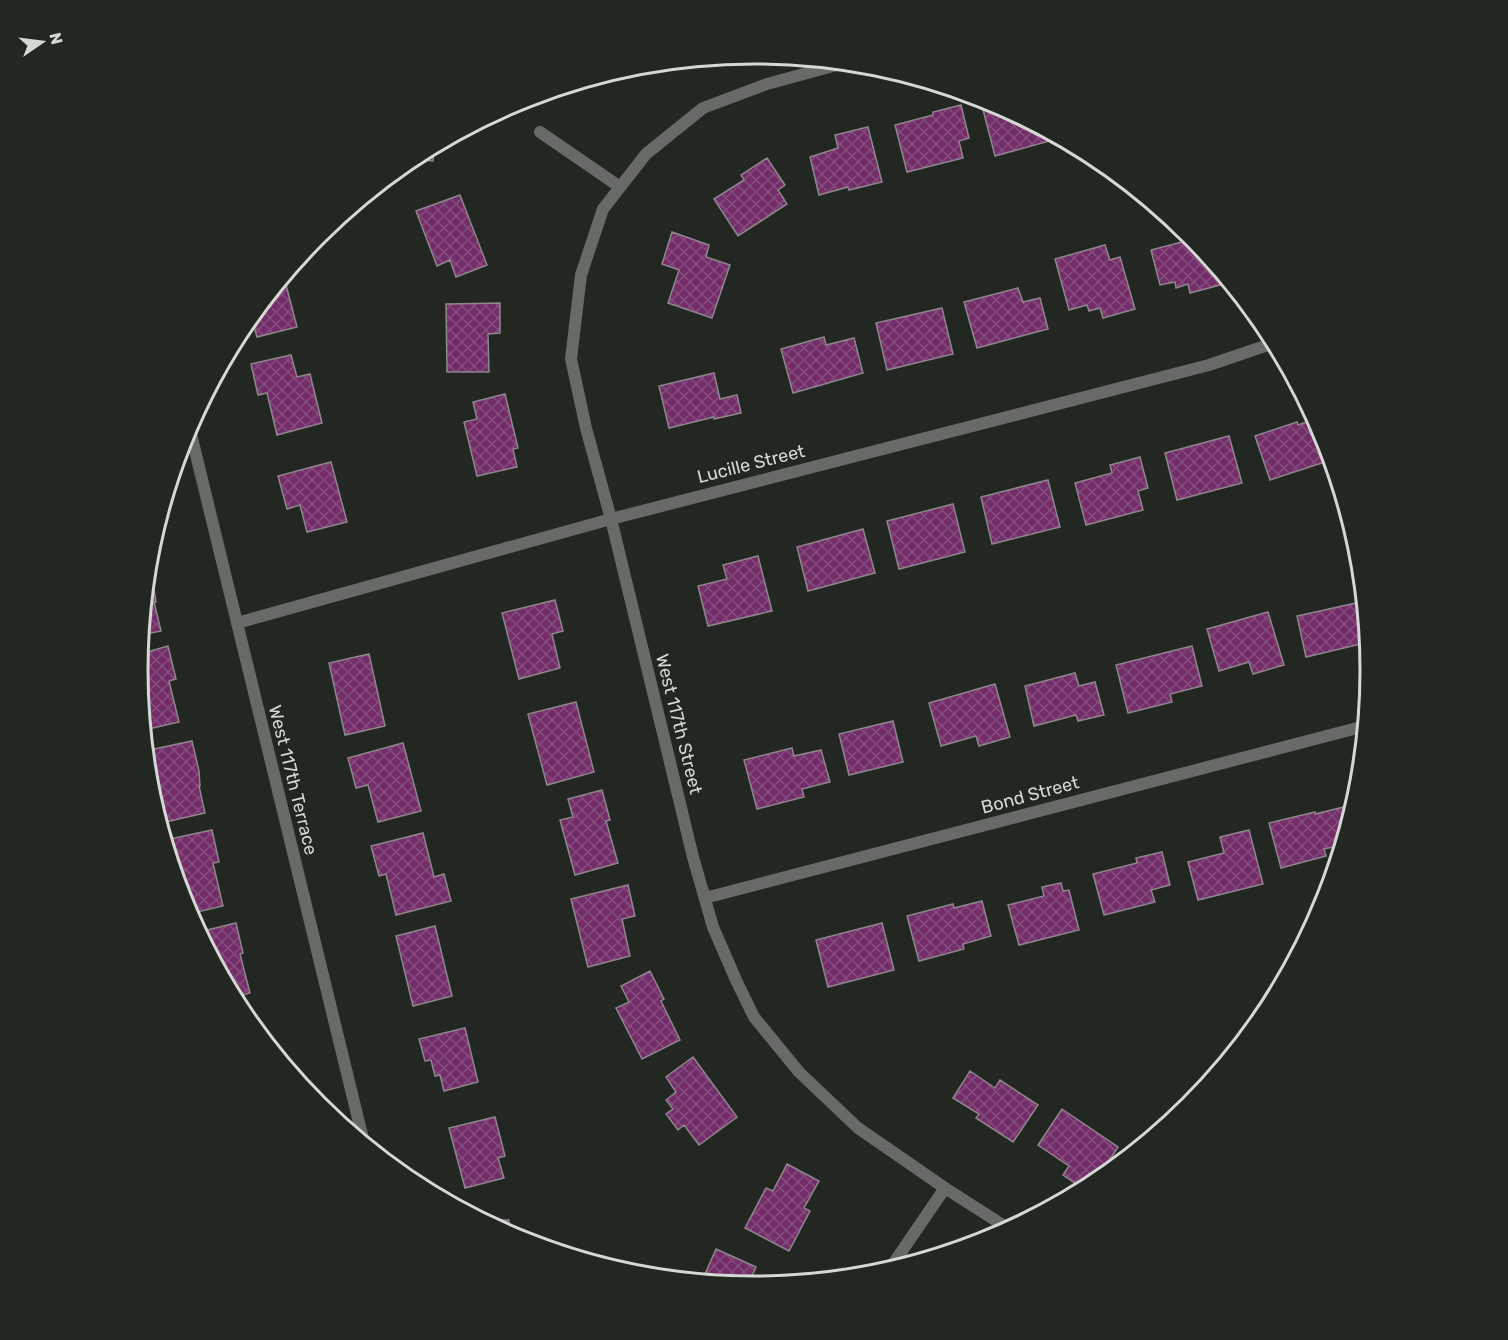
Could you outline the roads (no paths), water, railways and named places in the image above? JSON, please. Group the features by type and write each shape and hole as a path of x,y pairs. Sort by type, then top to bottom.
{"street":[{"name":"West 117th Street","path":"822,69 767,84 703,108 646,154 603,209 581,275 571,360 693,857 713,927 745,999 754,1017 799,1072 858,1128 1000,1223"},
{"path":"540,132 621,187"},
{"name":"Lucille Street","path":"237,623 611,519 1209,365 1265,346"},
{"name":"West 117th Terrace","path":"193,443 361,1130"},
{"name":"Bond Street","path":"705,898 1356,728"},
{"path":"897,1258 945,1188"}]}
